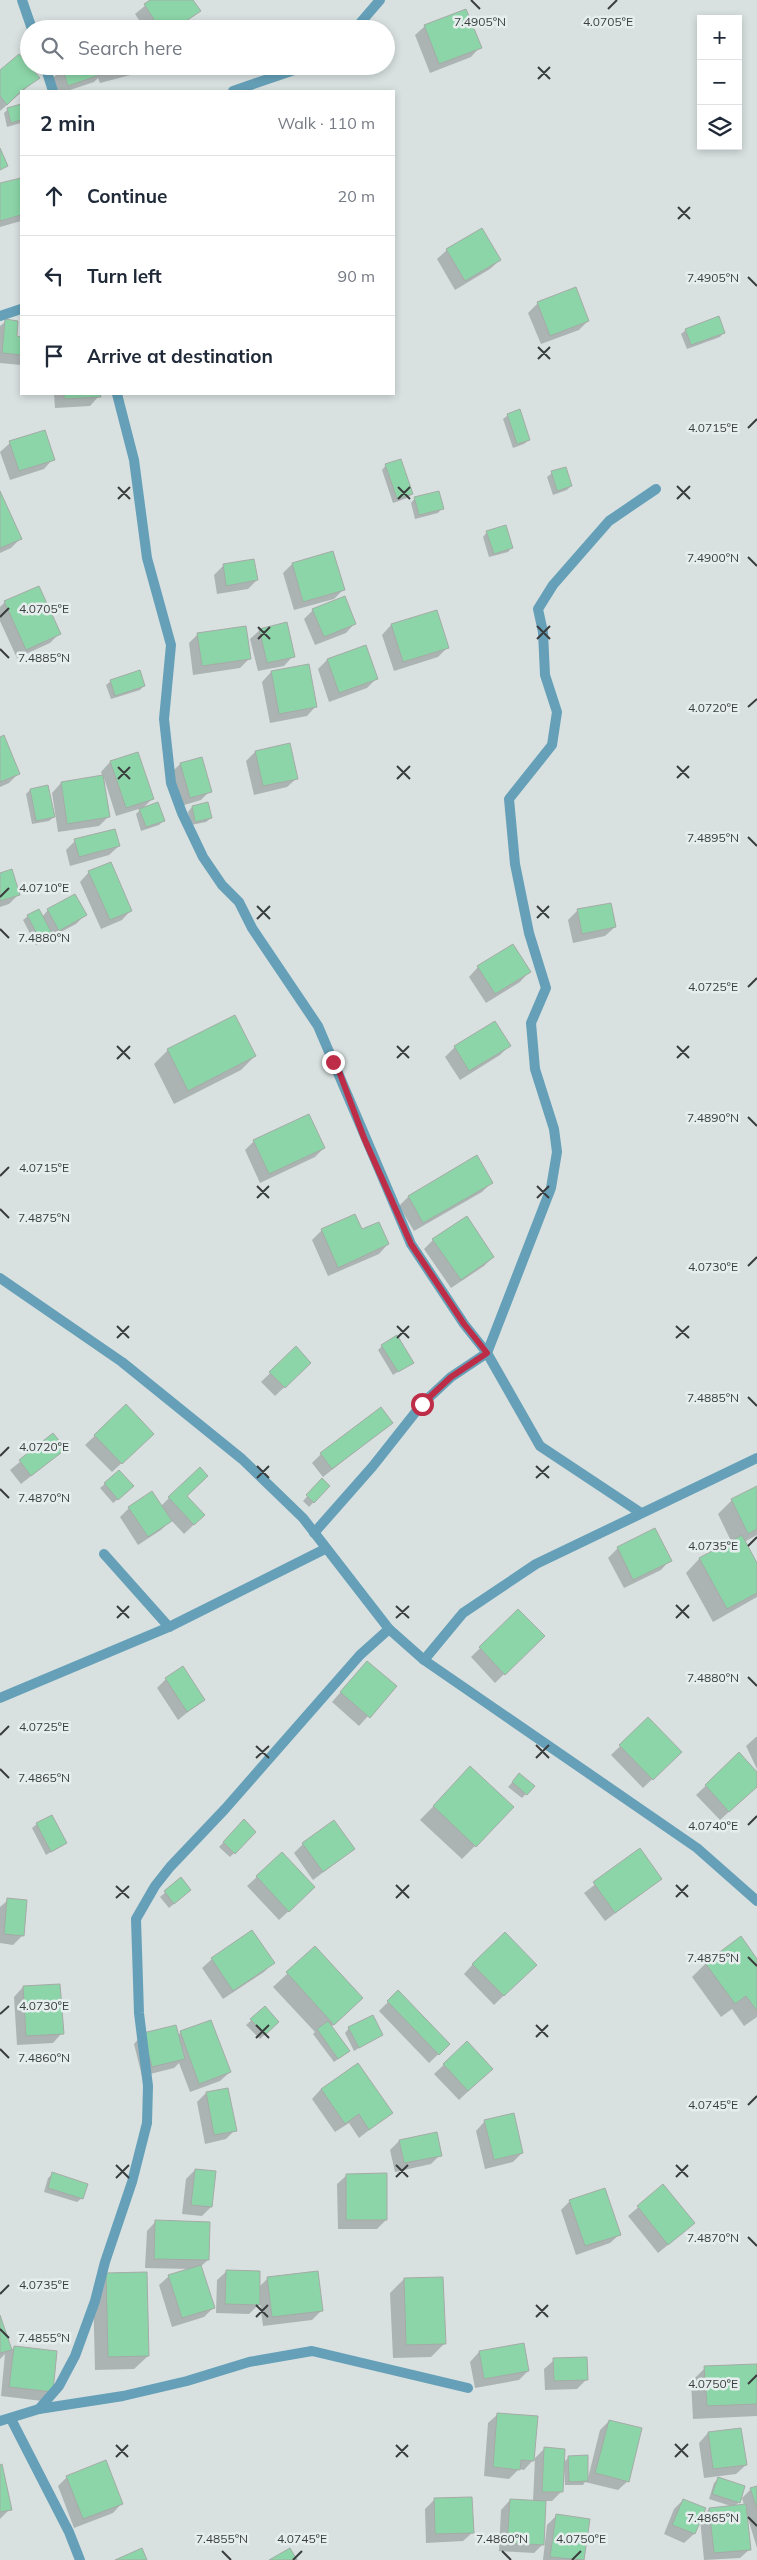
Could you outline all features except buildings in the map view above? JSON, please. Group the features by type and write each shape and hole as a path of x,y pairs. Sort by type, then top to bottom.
{"street":[{"path":"22,0 29,20"},
{"path":"363,20 380,0"},
{"path":"48,75 53,90"},
{"path":"236,90 280,75"},
{"path":"0,316 20,309"},
{"path":"117,395 134,460 147,558 171,645 164,719 171,783 182,813 203,857 222,886 239,902 252,928 318,1026 411,1244 464,1324 487,1353 540,1446 641,1513"},
{"path":"314,1533 373,1466 422,1404 451,1377 487,1353 551,1188 557,1152 554,1129 535,1069 531,1022 546,988 530,933 515,864 509,799 552,745 557,712 545,675 543,632 538,609 553,585 609,522 656,489"},
{"path":"0,1278 122,1362 242,1459 303,1518 325,1549 389,1629 424,1660 697,1848 757,1902"},
{"path":"424,1660 462,1613 536,1564 757,1458"},
{"path":"0,1698 169,1626 325,1549"},
{"path":"104,1554 169,1626"},
{"path":"39,2409 59,2386 76,2356 132,2182 147,2122 148,2086 139,2013 136,1919 155,1886 170,1866 225,1809 360,1655 389,1629"},
{"path":"80,2560 69,2532 5,2420 39,2409 123,2396 187,2381 250,2362 312,2351 468,2388"}],"route":[{"path":"333,1062 350,1096 364,1138 411,1244 464,1324 487,1353 471,1366 451,1377 422,1404"}]}
